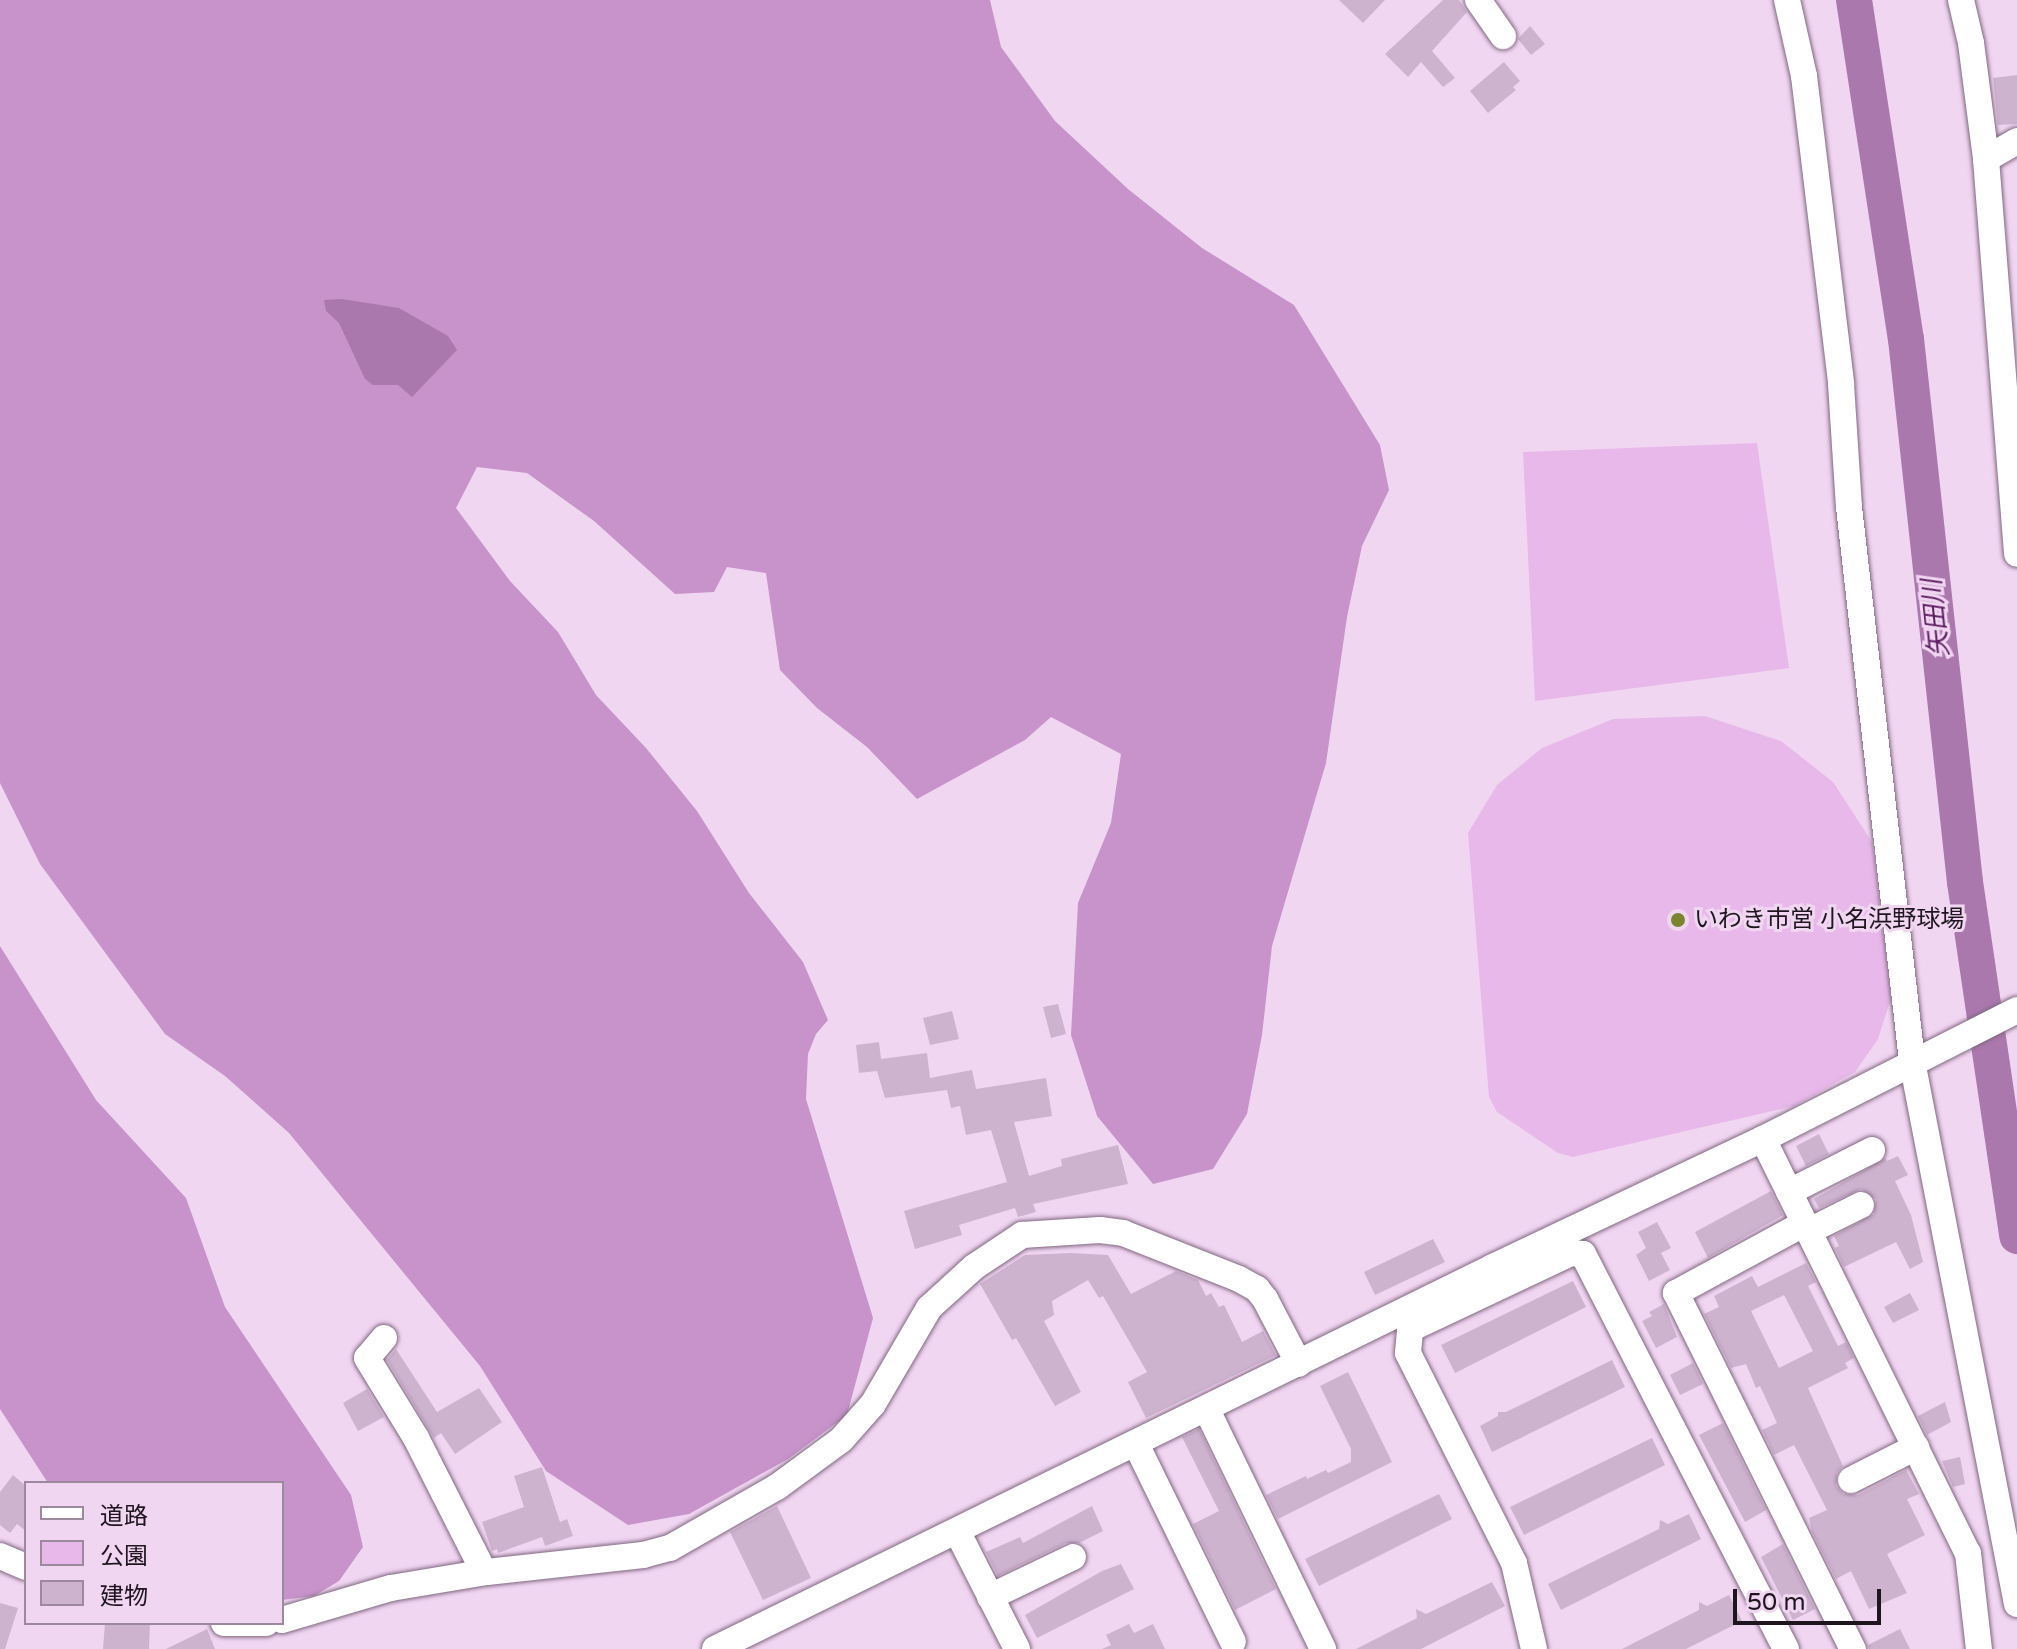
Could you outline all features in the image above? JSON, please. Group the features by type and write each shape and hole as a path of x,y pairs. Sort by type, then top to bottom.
{"street":[{"path":"1478,0 1503,36"},
{"path":"1787,0 1804,76 1841,384 1849,507 1920,1057 2017,1604"},
{"path":"1961,0 1971,43 1986,159 2006,272 2017,554"},
{"path":"1986,159 2017,141"},
{"path":"715,1649 1493,1267 1763,1139 2017,1010"},
{"path":"1763,1139 1968,1553 1979,1649"},
{"path":"1789,1192 1872,1150"},
{"path":"1853,1649 1676,1293 1807,1227 1861,1205"},
{"path":"284,1619 391,1588 484,1572 643,1555 670,1548 811,1466 856,1425 896,1370 918,1325 944,1292 1022,1235 1100,1230 1123,1233 1250,1284 1265,1299 1299,1364"},
{"path":"1534,1649 1514,1563 1408,1353 1410,1329 1571,1253 1583,1254 1786,1649"},
{"path":"384,1338 367,1358 416,1438 484,1572"},
{"path":"1207,1410 1323,1649"},
{"path":"1136,1444 1233,1642"},
{"path":"1851,1480 1916,1447"},
{"path":"957,1531 1017,1649"},
{"path":"0,1556 24,1566"},
{"path":"990,1597 1073,1557"}],"green space":[{"path":"1757,443 1789,668 1535,701 1523,452"},
{"name":"いわき市営 小名浜野球場","path":"1705,716 1781,741 1833,782 1872,842 1891,998 1878,1039 1855,1072 1794,1106 1573,1157 1558,1153 1497,1112 1489,1097 1468,833 1497,785 1542,748 1613,719"}],"shaded area":[{"path":"0,0 990,0 1001,47 1055,121 1128,189 1202,248 1294,305 1380,445 1389,490 1362,546 1347,617 1326,763 1272,946 1262,1035 1247,1114 1213,1169 1153,1184 1097,1116 1071,1035 1078,903 1111,823 1121,754 1051,717 1025,740 917,799 867,747 817,708 780,670 766,573 727,567 714,592 675,594 594,521 527,473 477,467 456,508 510,581 558,632 596,695 646,748 697,811 749,893 803,962 828,1020 816,1034 808,1054 806,1099 873,1318 847,1415 788,1459 689,1514 628,1525 546,1471 480,1366 289,1133 225,1076 165,1034 40,864 0,783"},
{"path":"342,299 399,308 448,336 457,350 412,397 398,385 373,385 365,379 339,323 326,311 324,300"},
{"path":"0,946 96,1100 186,1198 225,1307 351,1495 363,1547 339,1581 314,1596 284,1600 284,1481 47,1481 0,1409"}],"building":[{"path":"1339,0 1385,0 1363,23"},
{"path":"1443,0 1459,0 1467,12 1432,51 1455,78 1443,87 1421,62 1408,77 1385,54"},
{"path":"1530,26 1545,44 1531,55 1518,39"},
{"path":"1504,62 1520,81 1513,87 1516,90 1488,113 1470,91"},
{"path":"2017,75 2017,124 1998,125 1993,78"},
{"path":"1058,1004 1066,1034 1051,1038 1043,1007"},
{"path":"952,1011 959,1039 930,1045 923,1018"},
{"path":"879,1042 881,1059 927,1053 930,1078 972,1070 976,1089 1046,1078 1052,1116 1014,1122 1029,1176 1062,1166 1061,1159 1118,1145 1128,1184 1033,1204 1036,1212 1018,1217 1015,1208 959,1225 962,1235 915,1249 904,1211 1007,1182 991,1130 966,1135 960,1106 951,1108 947,1090 885,1098 877,1071 859,1073 856,1045"},
{"path":"1819,1134 1829,1154 1806,1166 1796,1146"},
{"path":"1898,1156 1908,1175 1895,1181 1911,1215 1923,1262 1910,1269 1896,1242 1844,1267 1835,1248 1839,1246 1834,1236 1874,1214 1876,1199 1861,1189 1819,1208 1814,1199 1886,1158 1887,1161"},
{"path":"1771,1191 1783,1215 1708,1258 1695,1232"},
{"path":"1657,1222 1671,1248 1661,1253 1670,1270 1649,1281 1636,1255 1646,1248 1638,1232"},
{"path":"1433,1239 1445,1262 1375,1295 1364,1272"},
{"path":"1025,1255 1108,1255 1131,1294 1176,1271 1198,1280 1206,1296 1211,1293 1219,1307 1224,1305 1242,1342 1263,1331 1276,1355 1146,1418 1128,1382 1147,1372 1103,1296 1099,1298 1088,1280 1052,1301 1054,1315 1044,1321 1081,1392 1055,1406 980,1284"},
{"path":"1806,1263 1816,1282 1808,1286 1838,1346 1846,1342 1854,1358 1845,1363 1848,1368 1808,1388 1843,1466 1837,1472 1836,1486 1843,1494 1858,1495 1906,1470 1919,1494 1907,1499 1925,1535 1887,1554 1907,1593 1869,1609 1851,1571 1836,1579 1812,1532 1809,1518 1827,1510 1794,1445 1774,1455 1762,1430 1777,1423 1760,1386 1756,1388 1746,1364 1731,1368 1704,1314 1719,1307 1714,1296 1752,1276 1758,1287","holes":["1784,1295 1813,1351 1779,1368 1751,1311"]},
{"path":"1573,1281 1586,1307 1455,1373 1441,1345"},
{"path":"1910,1293 1919,1310 1893,1323 1884,1307"},
{"path":"1664,1304 1677,1337 1656,1348 1642,1321 1652,1316 1649,1312"},
{"path":"396,1349 437,1412 479,1388 502,1422 455,1454 441,1433 434,1438 387,1360"},
{"path":"1612,1360 1625,1387 1492,1452 1480,1426 1498,1416 1498,1412 1506,1412"},
{"path":"1693,1363 1703,1384 1680,1395 1670,1375"},
{"path":"1348,1372 1392,1462 1278,1519 1266,1495 1306,1476 1307,1479 1326,1470 1328,1473 1351,1462 1351,1449 1320,1386"},
{"path":"367,1389 384,1417 358,1431 343,1403"},
{"path":"1945,1402 1951,1422 1927,1435 1918,1416"},
{"path":"1723,1423 1766,1510 1745,1522 1699,1435"},
{"path":"1199,1429 1276,1589 1235,1610 1193,1524 1219,1511 1182,1437"},
{"path":"1652,1438 1665,1465 1524,1535 1510,1507"},
{"path":"1960,1457 1965,1484 1953,1487 1942,1461"},
{"path":"542,1467 560,1522 567,1519 573,1536 545,1546 542,1537 498,1553 497,1549 492,1551 482,1522 524,1507 514,1476"},
{"path":"13,1475 24,1484 24,1529 17,1524 10,1533 0,1525 0,1492"},
{"path":"1439,1494 1452,1519 1319,1586 1305,1559"},
{"path":"777,1506 811,1578 763,1600 730,1532"},
{"path":"1092,1506 1103,1531 1079,1543 1066,1543 998,1576 986,1552 1020,1537 1023,1543"},
{"path":"1689,1514 1701,1539 1561,1610 1548,1584 1659,1529 1660,1520 1668,1524"},
{"path":"1783,1544 1815,1609 1793,1620 1761,1557"},
{"path":"1121,1564 1134,1589 1037,1638 1025,1615 1102,1571"},
{"path":"1492,1582 1505,1606 1421,1649 1356,1649 1417,1618 1416,1609 1426,1614"},
{"path":"1729,1595 1742,1621 1686,1649 1622,1649 1699,1610 1699,1602 1707,1606"},
{"path":"0,1603 18,1608 5,1649 0,1649"},
{"path":"1129,1624 1134,1633 1153,1624 1165,1649 1102,1649 1111,1645 1106,1635"},
{"path":"105,1625 150,1625 149,1649 103,1649"},
{"path":"207,1629 215,1649 166,1649"},
{"path":"1900,1629 1910,1649 1869,1649 1868,1645"}],"waterway":[{"name":"矢田川","path":"1854,0 1906,339 1965,882 2017,1236"}],"place":[{"name":"いわき市営 小名浜野球場","path":"1678,920"}]}
